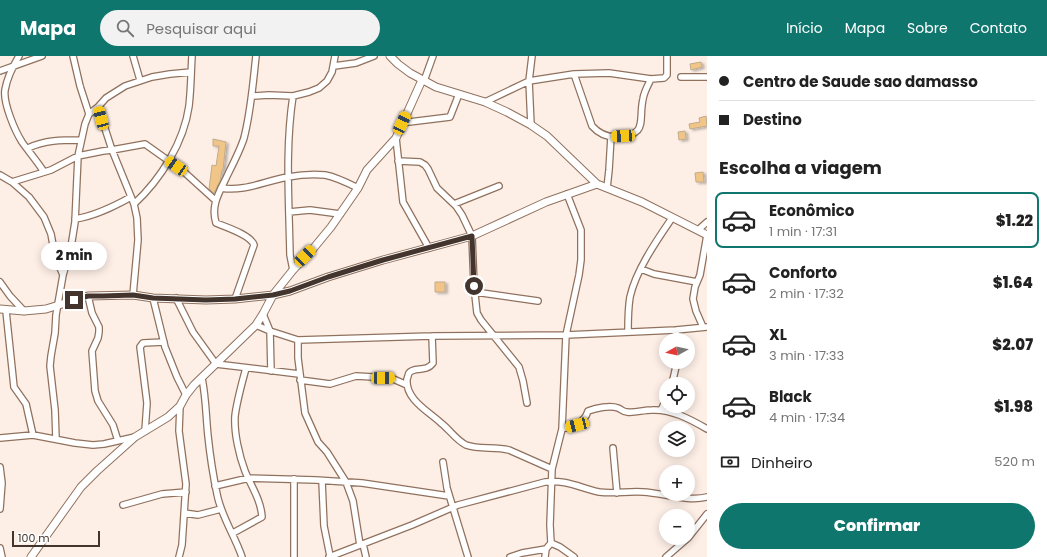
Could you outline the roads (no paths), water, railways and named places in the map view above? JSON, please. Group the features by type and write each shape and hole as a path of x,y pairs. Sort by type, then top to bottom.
{"street":[{"path":"20,56 13,66 5,90 7,105 14,126 23,143 44,172"},
{"path":"0,71 42,56"},
{"path":"73,56 80,86 89,114"},
{"path":"133,56 140,80"},
{"path":"134,204 145,194 169,161 182,134 187,120 190,104 192,56"},
{"path":"235,299 254,245 249,238 216,223 215,200 228,175 243,139 252,96 256,56"},
{"path":"252,96 293,96 319,88 332,72 335,56"},
{"path":"334,66 356,63 374,56"},
{"path":"256,325 270,332 298,340 566,334 676,330 705,327 696,311 693,299 695,287 700,275 707,235 642,202 597,184 547,136 532,125 485,102 436,87 398,64 390,56"},
{"path":"32,556 81,487 135,437 168,417 180,406 186,395 256,325 273,295 293,270 312,250 340,214 358,188 367,170 396,138 433,56"},
{"path":"532,56 529,81 532,125"},
{"path":"485,102 529,81 574,74 609,73 651,79 666,77 667,56"},
{"path":"56,439 55,410 50,366 63,275 75,219 78,156 80,140 85,124 89,114 106,98 125,86 140,80 170,74 191,72"},
{"path":"574,74 592,126 597,132 611,137 623,136 637,132 642,117 643,98 651,79"},
{"path":"681,77 707,77"},
{"path":"402,123 450,117 459,94"},
{"path":"293,96 291,110 289,177 290,255 293,270"},
{"path":"98,107 112,150 134,204 137,218 138,240 133,295"},
{"path":"607,188 610,170 611,137"},
{"path":"396,138 403,202 429,248"},
{"path":"28,148 37,144 52,141 80,140"},
{"path":"12,182 44,172 78,156 145,144 184,170 215,200"},
{"path":"398,161 420,162 425,165 437,188 454,204 462,215 472,236 477,313 480,320 519,367 527,403"},
{"path":"0,175 12,182 29,197 44,218 51,234 55,256 63,275"},
{"path":"221,188 230,190 256,186 289,177 327,176 358,188"},
{"path":"33,435 26,404 14,387 3,310 24,311 46,309 88,296 133,295 153,298 235,299 273,295 290,291 328,277 383,260 472,236 567,194 597,184"},
{"path":"454,204 499,186"},
{"path":"545,557 546,549 551,543 552,469 562,429 566,334 579,275 580,230 567,194"},
{"path":"75,219 86,217 111,208 131,197"},
{"path":"290,212 310,210 340,214"},
{"path":"628,332 630,297 641,269 654,245 672,218"},
{"path":"698,230 707,222"},
{"path":"641,269 669,278 697,282"},
{"path":"0,282 10,296 24,311"},
{"path":"475,292 538,301"},
{"path":"88,296 92,313 99,327 99,332 92,351 95,391 98,401 113,425 118,441"},
{"path":"153,298 170,360 186,395"},
{"path":"176,298 197,338 216,364 271,371 330,384 356,376 392,378 407,385 415,400 458,440 467,445 478,448 502,448 509,450 552,469"},
{"path":"263,314 270,332 271,371"},
{"path":"407,385 410,372 413,370 427,368 433,363 432,336"},
{"path":"298,340 297,350 305,413 318,442 334,462 346,482 354,501 361,544 366,557"},
{"path":"145,431 146,403 140,347 143,343 164,342"},
{"path":"233,533 262,517 256,491 246,472 240,452 235,424 236,409 246,368"},
{"path":"202,378 206,396 208,435 215,486 221,509 233,533 242,557"},
{"path":"179,557 182,545 186,492 186,476 179,431 180,406"},
{"path":"562,429 577,425 583,420 588,411 592,410 612,407 618,408 625,412 659,410"},
{"path":"671,413 685,418 707,429"},
{"path":"0,438 33,435 93,445 135,437"},
{"path":"613,448 617,493"},
{"path":"443,462 449,496 468,557"},
{"path":"0,467 2,483 0,509"},
{"path":"215,486 249,478 294,479 362,483 449,496"},
{"path":"294,479 294,557"},
{"path":"322,481 324,526 329,557 412,525 453,507 551,481 566,482 600,492 642,492 697,499 707,497"},
{"path":"123,505 162,494 186,492"},
{"path":"184,513 198,515 221,509"},
{"path":"695,529 707,514"},
{"path":"551,543 560,547 574,557"},
{"path":"666,557 680,545"},
{"path":"0,548 2,557"},
{"path":"510,557 522,553 546,549"}]}
